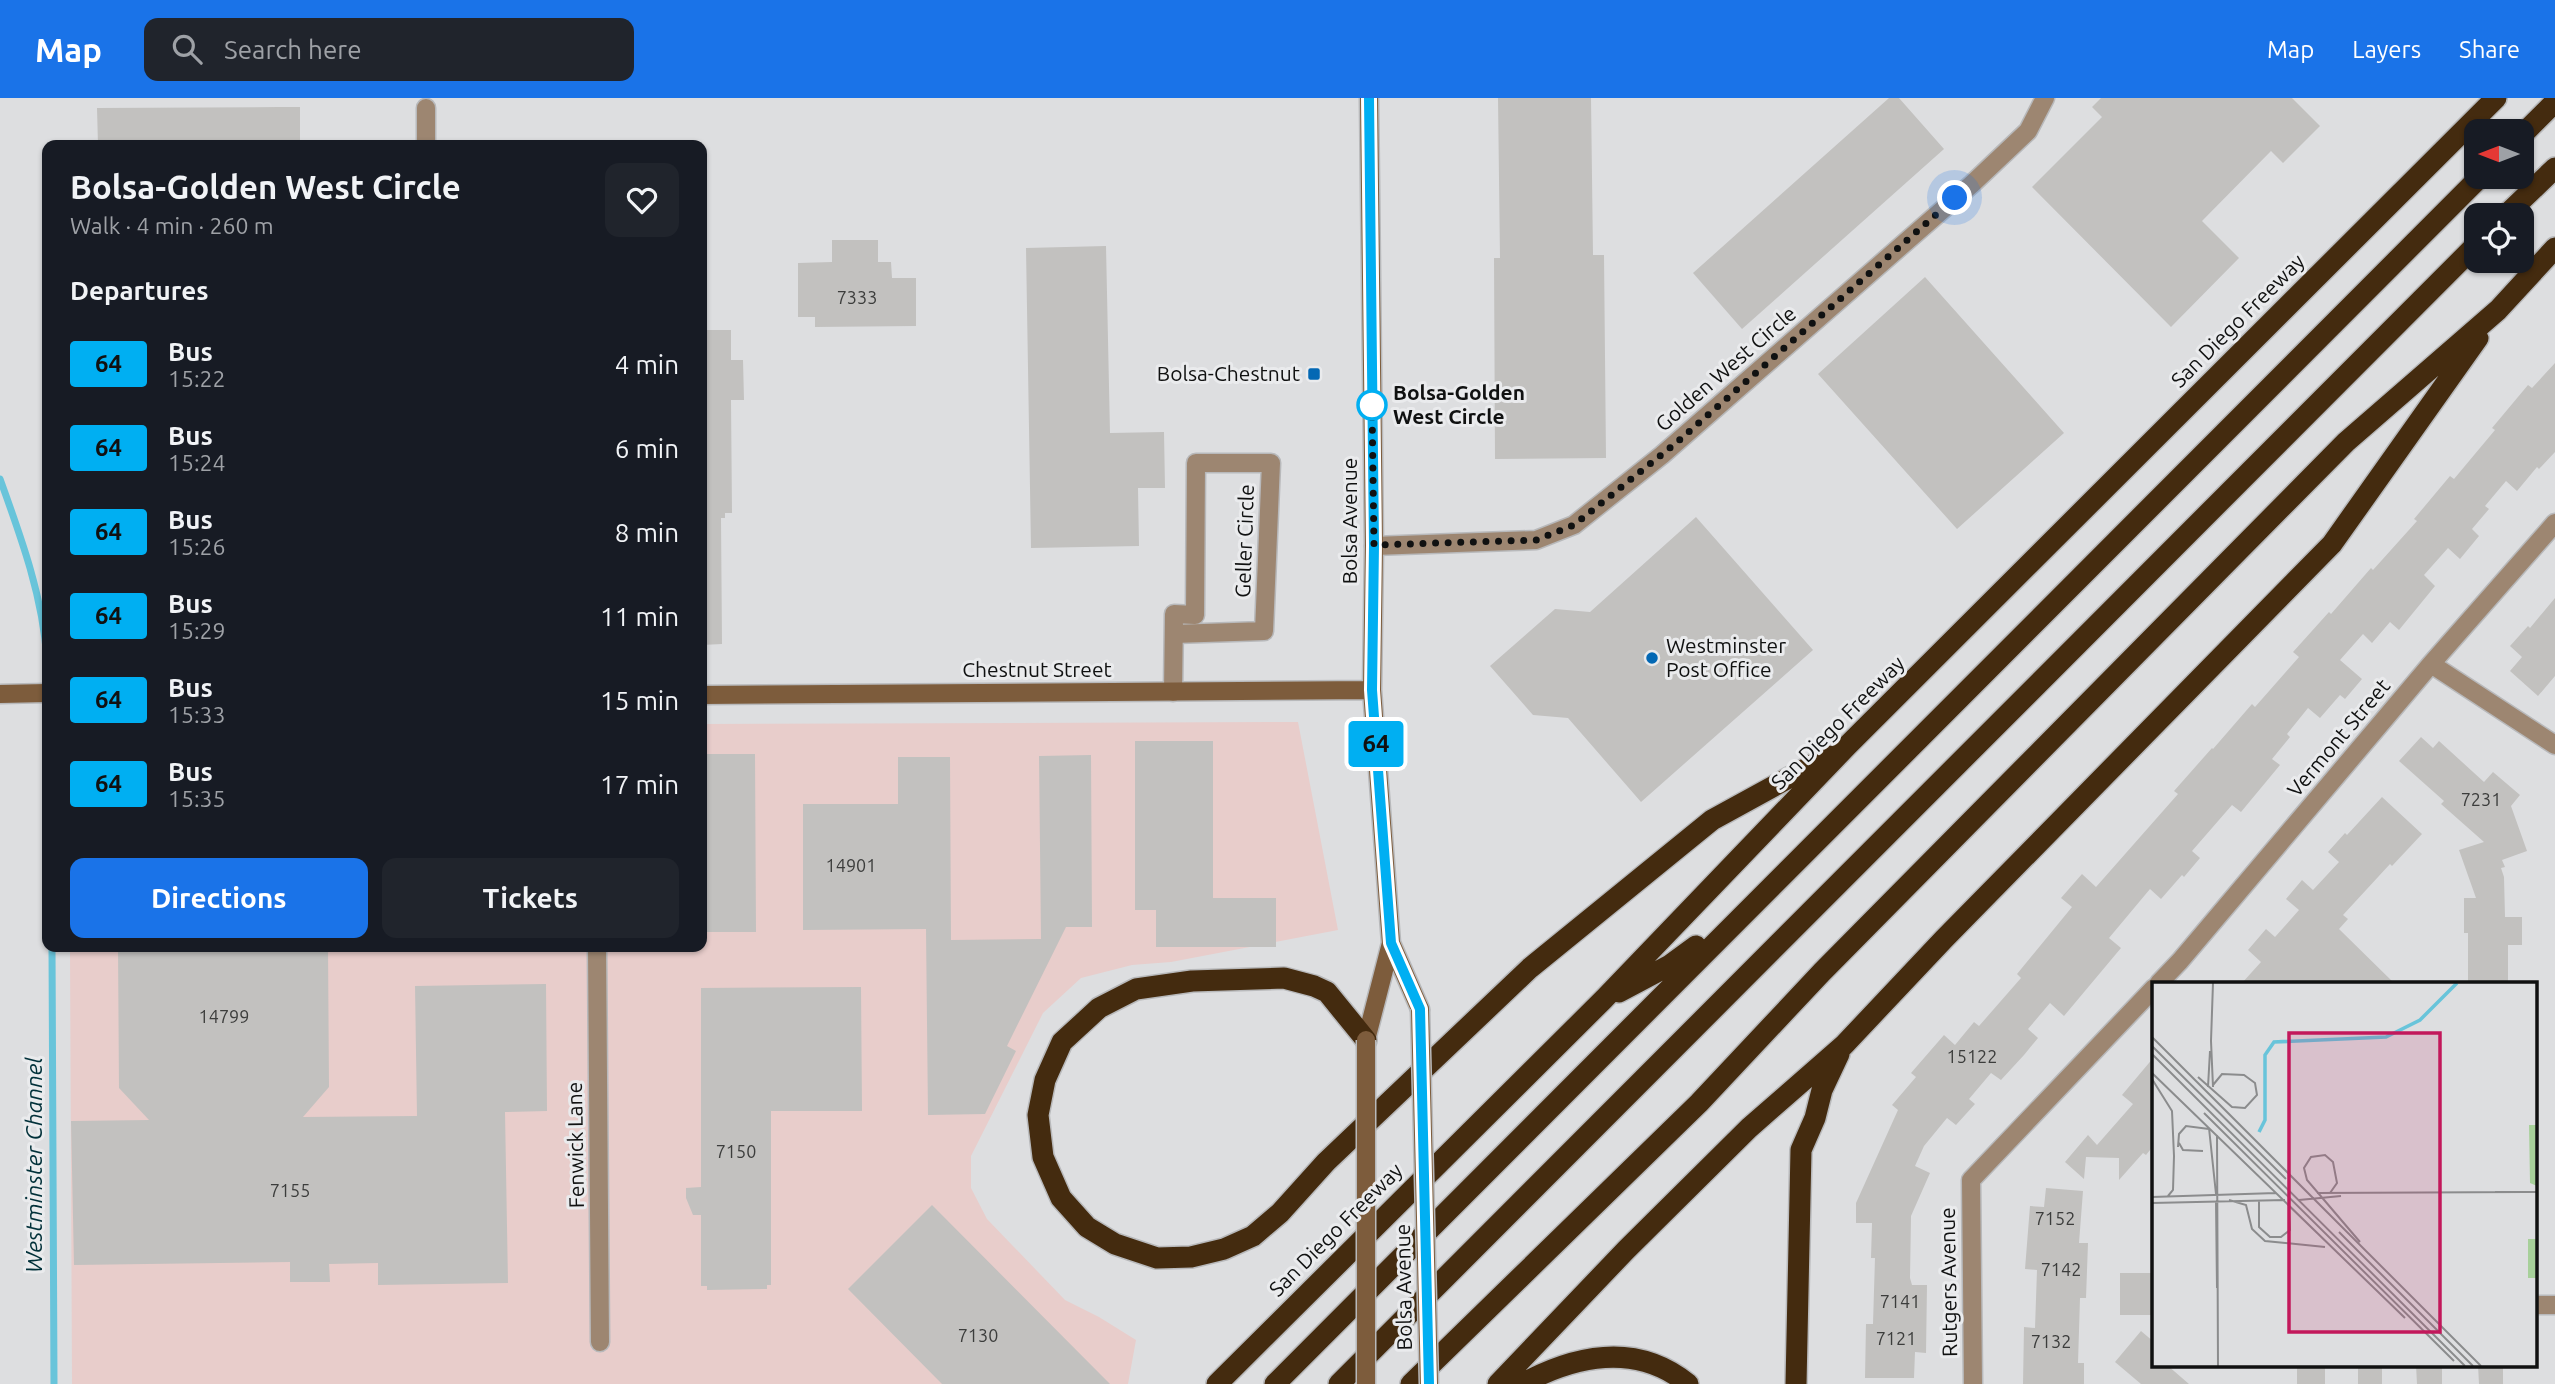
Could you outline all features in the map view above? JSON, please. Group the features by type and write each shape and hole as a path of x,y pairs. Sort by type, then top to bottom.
{"highway":[{"name":"San Diego Freeway","path":"1217,1384 1604,999 1847,747 2496,98"},
{"path":"2534,123 2555,102"},
{"path":"2519,203 2555,168"},
{"path":"1275,1384 2468,189"},
{"path":"1411,1384 1699,1104 1822,972 2346,442 2498,310 2555,248"},
{"path":"1339,1384 2464,257"},
{"path":"1499,1384 1626,1250 1740,1137 1844,1045 1954,929 2332,544 2498,310"},
{"path":"1366,1040 1327,992 1284,978 1192,981 1136,989 1099,1008 1062,1042 1045,1080 1038,1115 1043,1157 1061,1198 1087,1227 1115,1244 1157,1258 1191,1257 1224,1249 1253,1236 1280,1213 1326,1163 1530,968 1712,820 1847,747"},
{"path":"1604,999 1670,965 1762,897"},
{"path":"1796,1384 1801,1150 1815,1118 1822,1090 1844,1045"},
{"path":"1521,1384 1562,1365 1606,1357 1647,1361 1688,1384"}],"main road":[{"name":"Bolsa Avenue","path":"1366,1384 1366,1040 1391,943 1372,690 1374,545 1369,98"},
{"name":"Chestnut Street","path":"707,695 1372,690"},
{"path":"0,694 42,693"},
{"name":"Bolsa Avenue","path":"1391,943 1420,1009 1429,1384"}],"street":[{"name":"Golden West Circle","path":"1374,545 1536,540 1574,525 1676,443 1972,184 2028,131 2045,98"},
{"path":"426,108 426,140"},
{"name":"Geller Circle","path":"1196,463 1271,463 1264,631 1174,634 1174,614 1195,615 1196,463"},
{"name":"Vermont Street","path":"2170,980 2431,664 2555,523"},
{"path":"1173,692 1174,634"},
{"path":"2431,664 2555,746"},
{"name":"Fenwick Lane","path":"597,952 600,1342"},
{"name":"Rutgers Avenue","path":"1973,1384 1971,1180 2152,990"}],"shaded area":[{"path":"1298,722 1338,930 1171,962 1132,965 1081,978 1043,1013 971,1156 971,1188 987,1219 1065,1300 1136,1340 1128,1384 72,1384 70,952 707,952 707,724"}],"building":[{"path":"1498,98 1591,98 1593,255 1604,255 1606,458 1495,459 1494,258 1500,258"},
{"path":"1889,98 1899,98 1944,149 1742,329 1693,273"},
{"path":"2101,98 2292,98 2320,126 2283,163 2271,151 2202,221 2239,258 2171,327 2032,187 2102,117 2092,107"},
{"path":"300,107 300,140 98,140 97,108"},
{"path":"832,240 878,240 878,262 891,262 892,278 916,278 916,326 815,327 815,317 798,317 798,263 832,262"},
{"path":"1106,246 1110,433 1164,432 1165,488 1138,488 1139,546 1031,548 1026,248"},
{"path":"1925,277 2064,433 1957,529 1818,374"},
{"path":"707,330 731,330 731,360 743,360 744,400 731,400 732,513 725,513 725,518 721,518 722,644 707,645"},
{"path":"2555,363 2555,452 2539,469 2537,467 2517,491 2506,481 2485,506 2489,509 2472,529 2479,536 2460,559 2448,548 2424,575 2435,586 2399,630 2390,622 2372,643 2363,634 2340,660 2362,679 2345,699 2340,695 2320,718 2308,708 2287,734 2290,737 2272,759 2280,765 2241,812 2232,805 2192,851 2200,858 2161,899 2150,889 2109,938 2121,948 2064,1016 2050,1003 2028,1029 2038,1038 2024,1055 2001,1080 1991,1073 1969,1099 1975,1104 1956,1125 1947,1118 1924,1146 1915,1166 1930,1173 1911,1216 1910,1278 1912,1285 1927,1285 1926,1353 1915,1352 1914,1378 1865,1378 1866,1324 1873,1324 1875,1258 1871,1258 1872,1223 1856,1223 1856,1203 1898,1110 1892,1105 1916,1077 1911,1073 1944,1035 1955,1045 1974,1022 1979,1026 2021,978 2017,974 2072,907 2061,898 2082,874 2096,887 2178,794 2174,791 2252,704 2255,707 2299,657 2293,652 2417,521 2414,519 2450,476 2454,479 2528,385 2532,388"},
{"name":"Westminster Post Office","path":"1696,517 1813,650 1641,802 1568,718 1533,715 1490,666 1555,609 1590,612"},
{"path":"2555,598 2555,676 2538,696 2510,671 2522,657 2510,646 2528,626 2530,628"},
{"path":"2421,737 2433,748 2439,741 2484,782 2493,772 2520,795 2511,806 2527,851 2502,860 2505,867 2501,868 2504,877 2505,917 2522,917 2522,945 2508,945 2508,981 2468,982 2468,933 2464,933 2464,898 2476,898 2459,850 2484,842 2441,804 2444,801 2399,761"},
{"path":"1135,741 1213,741 1213,898 1276,898 1276,947 1156,947 1156,910 1135,910"},
{"path":"707,754 755,754 756,932 707,932"},
{"path":"1091,755 1092,927 1066,927 1007,1046 1016,1051 985,1114 928,1115 926,929 803,930 803,804 898,804 898,757 950,757 951,940 1041,939 1039,756"},
{"path":"2382,797 2422,834 2343,915 2348,919 2339,929 2393,982 2243,982 2261,962 2248,950 2266,929 2275,937 2299,910 2286,899 2302,880 2313,890 2339,862 2328,852 2345,833 2347,835"},
{"path":"118,952 328,952 329,1087 303,1117 417,1116 415,986 546,984 547,1111 505,1112 508,1283 378,1285 378,1263 329,1264 330,1282 290,1282 290,1262 74,1265 71,1121 149,1120 119,1088"},
{"path":"861,987 862,1111 771,1111 771,1285 767,1285 767,1289 707,1290 707,1286 701,1286 701,1215 693,1215 686,1198 686,1188 701,1187 701,988"},
{"path":"2152,1059 2152,1148 2146,1155 2143,1153 2119,1180 2119,1158 2086,1157 2084,1179 2065,1162 2088,1135 2097,1145 2133,1104 2122,1095"},
{"path":"2046,1188 2083,1191 2079,1243 2088,1243 2086,1298 2080,1298 2078,1363 2084,1363 2084,1384 2023,1384 2024,1327 2035,1328 2037,1270 2025,1269 2030,1206 2044,1207"},
{"path":"932,1205 1110,1384 942,1384 848,1289"},
{"path":"2120,1273 2152,1273 2152,1315 2120,1315"},
{"path":"2141,1331 2152,1340 2152,1366 2168,1366 2189,1384 2141,1384 2115,1362"},
{"path":"2297,1366 2325,1366 2325,1384 2297,1384"},
{"path":"2358,1366 2382,1366 2382,1384 2358,1384"},
{"path":"2416,1366 2442,1366 2442,1384 2417,1384"},
{"path":"2478,1366 2503,1366 2503,1384 2479,1384"}],"waterway":[{"name":"Westminster Channel","path":"0,479 23,545 42,619"},
{"name":"Westminster Channel","path":"52,952 54,1384"}],"bus line":[{"name":"64","path":"1369,98 1374,545 1372,690 1391,943 1420,1009 1429,1384"}],"place":[{"name":"Bolsa-Chestnut","path":"1314,374"},
{"name":"Bolsa-Golden West Circle","path":"1372,405"},
{"name":"Westminster Post Office","path":"1652,658"}],"route":[{"path":"1372,405 1374,545 1536,540 1574,525 1662,454 1955,198"}]}
